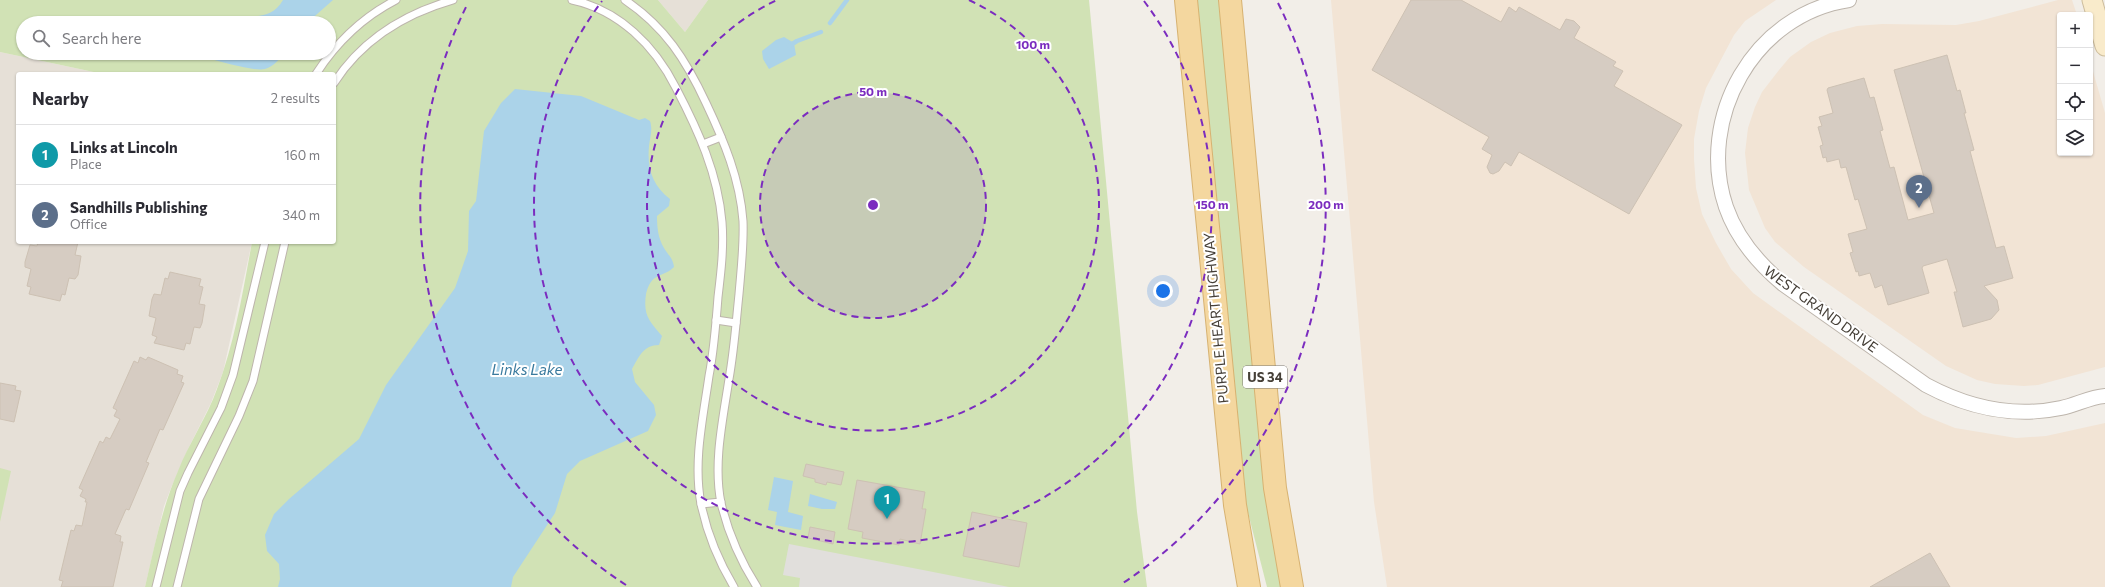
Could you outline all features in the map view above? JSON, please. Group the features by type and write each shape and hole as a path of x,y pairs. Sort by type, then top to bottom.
{"main road":[{"name":"PURPLE HEART HIGHWAY","path":"1186,0 1231,471 1249,587"},
{"name":"US 34","path":"1230,0 1275,488 1292,587"},
{"path":"2092,0 2105,46"}],"street":[{"name":"WEST GRAND DRIVE","path":"1849,0 1820,7 1799,17 1779,30 1748,62 1735,83 1725,108 1719,134 1718,161 1720,185 1726,207 1734,227 1748,249 1762,265 1783,284 1926,385 1947,396 1973,406 2002,411 2022,412 2060,408 2103,395"}],"lane":[{"path":"336,47 350,32 369,17 396,0"},
{"path":"336,80 364,47 381,33 418,12 453,0"},
{"path":"572,0 598,7 615,17 634,32 654,53 674,84 703,144 714,175 722,222 721,266 716,320 699,456 701,504 714,546 734,587"},
{"path":"625,0 648,17 670,40 690,71 721,137 734,169 743,221 741,268 736,323 721,433 719,479 721,502 738,551 757,587"},
{"path":"317,72 326,60"},
{"path":"703,144 721,137"},
{"path":"156,587 180,492 221,408 234,375 264,244"},
{"path":"177,587 199,499 239,416 253,381 285,244"},
{"path":"716,320 736,323"},
{"path":"701,504 721,502"}],"shaded area":[{"path":"658,0 708,0 685,32"},
{"path":"1331,0 1776,0 1745,21 1734,35 1706,88 1699,111 1694,139 1696,188 1702,214 1716,243 1731,269 1753,293 1923,415 1955,428 2016,438 2046,436 2105,423 2105,587 1387,587 1374,502"},
{"path":"2058,0 2072,0 2076,12 2057,12 2057,156 2093,156 2093,71 2105,113 2105,367 2038,385 2024,386 1995,384 1977,380 1946,366 1804,267 1775,242 1765,228 1749,190 1745,153 1748,128 1762,92 1790,57 1811,42 1830,33 1857,26 1882,24 1956,25 1979,21"},
{"path":"0,52 16,55 16,60 37,60 94,72 16,72 16,244 252,244 223,372 211,403 188,449 164,506 145,587 0,587"},
{"path":"789,544 1009,587 799,587 800,578 783,575"}],"green space":[{"path":"0,0 658,0 685,32 708,0 1089,0 1137,512 1147,587 145,587 159,528 172,485 182,461 213,399 229,353 238,316 252,244 336,244 336,72 94,72 37,60 336,60 336,16 16,16 16,55 0,52"},
{"path":"1197,0 1220,0 1264,488 1281,587 1267,587 1245,501 1239,465"},
{"path":"0,468 11,471 0,522"}],"water":[{"path":"283,0 333,0 315,16 258,16 269,13 279,6"},
{"path":"784,37 794,43 796,55 769,69 763,59 762,51 776,40"},
{"path":"216,60 278,60 265,69 239,66"},
{"name":"Links Lake","path":"515,89 581,96 639,120 645,118 650,121 650,169 659,188 670,199 669,206 657,216 658,232 660,240 674,267 653,279 650,283 645,301 646,313 650,322 662,336 659,345 649,347 642,352 632,369 635,382 654,405 656,415 648,431 580,461 567,474 555,513 513,577 511,587 278,587 280,579 279,564 267,551 265,535 274,514 289,499 359,439 386,385 455,288 468,251 469,211 476,201 484,131 501,103"},
{"path":"774,477 793,481 788,512 803,516 801,530 775,525 777,512 768,510"},
{"path":"810,494 837,502 835,509 822,509 808,506"}],"building":[{"path":"1411,0 1461,0 1501,22 1509,7 1516,12 1519,7 1560,30 1566,19 1574,21 1580,27 1574,38 1616,62 1613,66 1623,71 1614,86 1682,125 1629,214 1519,152 1511,166 1505,162 1499,171 1493,174 1490,173 1487,167 1492,155 1482,149 1489,137 1372,70"},
{"path":"1947,55 1957,91 1960,90 1966,113 1964,113 1974,150 1970,151 1996,248 2004,246 2013,278 1984,286 1997,300 1999,310 1991,319 1963,327 1954,292 1957,292 1947,259 1923,266 1922,268 1929,293 1888,305 1882,285 1875,288 1870,273 1859,276 1858,271 1856,272 1850,253 1853,252 1848,234 1867,229 1858,199 1855,200 1846,167 1841,168 1839,159 1827,162 1826,157 1823,158 1820,146 1823,145 1818,127 1822,126 1819,117 1833,113 1827,90 1828,88 1864,78 1870,98 1874,97 1883,130 1880,131 1890,168 1894,167 1908,220 1934,213 1894,70"},
{"path":"38,244 78,244 75,255 81,256 78,275 75,279 69,278 65,295 62,294 60,301 29,294 31,287 27,286 31,269 25,267 25,262 30,245 37,246"},
{"path":"170,272 201,279 199,286 203,287 199,304 205,305 202,323 200,328 194,327 190,344 186,343 184,350 154,343 157,337 152,335 156,318 149,316 152,299 154,294 161,295 165,278 168,279"},
{"path":"140,357 146,360 148,357 178,370 177,374 183,376 181,382 184,383 163,430 160,429 146,462 149,463 129,510 126,509 115,534 121,536 120,542 123,542 113,587 61,587 63,581 59,580 71,530 74,531 76,525 82,526 87,502 85,502 86,499 80,496 83,490 79,488 100,441 103,443 106,437 110,439 120,419 114,416 117,410 113,408 134,361 138,363"},
{"path":"0,383 16,386 15,390 21,391 14,422 0,419"},
{"path":"806,464 844,472 841,485 827,482 826,485 815,482 815,479 803,476"},
{"path":"857,480 925,492 922,509 926,509 920,544 900,539 899,545 862,538 863,532 848,529"},
{"path":"972,512 1027,523 1019,567 963,556"},
{"path":"810,527 835,532 833,544 808,538"},
{"path":"1930,553 1950,587 1870,587"}],"waterway":[{"path":"830,23 847,0"},
{"path":"789,46 797,41 821,32"}],"place":[{"name":"Sandhills Publishing","path":"1919,208"},
{"name":"Links at Lincoln","path":"887,519"}]}
